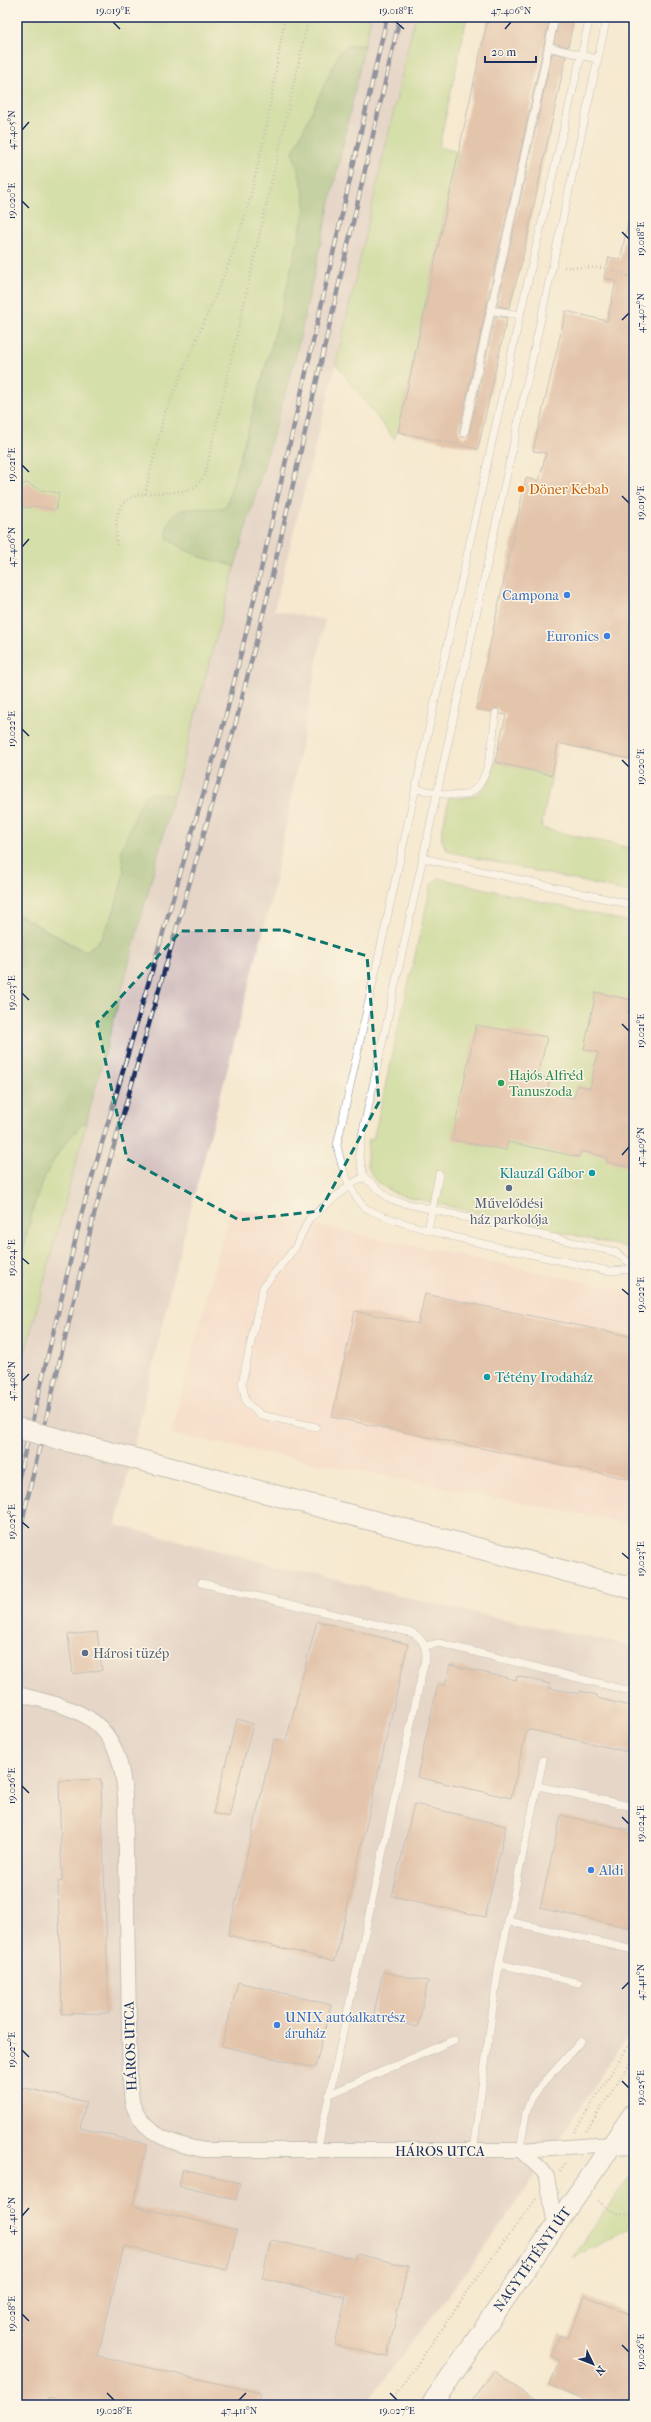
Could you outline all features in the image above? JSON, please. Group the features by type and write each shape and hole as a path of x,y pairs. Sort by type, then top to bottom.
{"street":[{"path":"17,1428 221,1481 629,1583"},
{"name":"HÁROS UTCA","path":"17,1694 56,1703 76,1710 91,1719 113,1743 120,1757 125,1796 130,2083 133,2105 140,2119 160,2136 178,2146 204,2150 520,2150 634,2143"},
{"name":"NAGYTÉTÉNYI ÚT","path":"431,2405 634,2113"},
{"path":"520,2150 542,2170 549,2188 555,2226"}],"lane":[{"path":"464,433 555,17"},
{"path":"590,17 520,315 417,789 337,1145 341,1166 350,1185 362,1204 382,1217 428,1230 609,1270 634,1267"},
{"path":"607,17 436,792 359,1154 364,1177 391,1200 615,1252 634,1267"},
{"path":"548,47 597,59"},
{"path":"490,310 520,315"},
{"path":"417,789 462,795 473,793 485,778 496,713"},
{"path":"422,858 634,905"},
{"path":"428,1230 439,1174"},
{"path":"316,1427 261,1415 246,1402 242,1383 263,1287 295,1248 309,1219 350,1185 364,1177"},
{"path":"201,1583 413,1633 420,1638 425,1646 426,1655 328,2095 317,2151"},
{"path":"425,1646 439,1643 634,1692"},
{"path":"473,2150 499,1964 543,1760"},
{"path":"538,1786 634,1807"},
{"path":"508,1921 634,1950"},
{"path":"499,1964 578,1982"},
{"path":"328,2095 454,2040"},
{"path":"520,2150 526,2112 532,2096 581,2041"}],"path":[{"path":"145,494 164,414 226,271 248,211 266,129 285,17"},
{"path":"117,545 118,512 126,502 137,495 180,492 193,488 205,475 309,17"},
{"path":"552,266 606,268 634,278"},
{"path":"572,2147 582,2117 634,2038"},
{"path":"389,2405 518,2220 535,2200 549,2188 572,2147 634,2058"},
{"path":"598,2201 616,2214 632,2215 634,2213"}],"highlighted area":[{"path":"283,930 367,956 379,1102 320,1211 239,1220 127,1159 97,1023 181,931"}],"shaded area":[{"path":"371,17 415,17 336,364 274,610 325,620 272,897 172,1282 116,1525 420,1601 634,1647 634,2027 503,2223 365,2405 17,2405 17,1383 235,566 296,356"},
{"path":"230,1207 634,1292 634,1525 171,1434"}],"green space":[{"path":"17,17 371,17 365,45 345,46 293,152 304,192 305,210 281,312 226,508 208,510 193,509 200,557 235,566 174,795 150,793 121,851 124,872 114,912 100,940 87,951 17,914"},
{"path":"415,17 467,17 439,147 458,152 398,432 394,439 336,364"},
{"path":"365,45 296,355 235,566 208,559 183,549 167,538 168,525 172,517 178,512 186,509 226,507 281,312 305,210 304,192 293,152 340,51 345,46"},
{"path":"495,762 552,775 541,828 634,849 634,893 454,853 446,849 441,838 449,797 468,797 481,792 489,780"},
{"path":"151,793 174,795 87,1120 71,1137 49,1169 35,1203 20,1264 17,1264 17,914 77,948 87,951 100,940 114,912 124,872 121,851 139,806 145,796"},
{"path":"438,878 634,923 634,1249 396,1194 380,1184 370,1172 367,1158 369,1139 373,1140 431,885"},
{"path":"87,1120 17,1383 17,1264 20,1263 35,1203 49,1169 71,1137"},
{"path":"634,2170 634,2227 572,2258"}],"building":[{"path":"488,17 550,17 459,432 463,438 469,434 495,316 507,318 478,449 398,432"},
{"path":"560,17 574,17 568,47 554,43"},
{"path":"552,53 566,56 522,261 509,308 497,306"},
{"name":"Campona","path":"628,223 634,224 634,760 558,743 552,775 495,762 506,715 501,714 497,708 491,712 476,709 526,478 539,481 546,453 533,451 566,311 607,321 616,281 604,278 609,257 620,260"},
{"path":"26,483 41,490 59,493 56,510 36,506 23,508 17,504 17,489"},
{"path":"596,992 631,1000 628,1013 634,1015 634,1168 606,1162 607,1157 581,1151 579,1157 508,1142 506,1150 452,1140 476,1025 547,1037 538,1076 550,1079 547,1092 574,1098 577,1085 590,1088 598,1052 584,1049"},
{"name":"Tétény Irodaház","path":"425,1294 634,1337 634,1480 332,1417 355,1311 418,1324"},
{"path":"317,1621 408,1644 335,1961 228,1935 274,1739 286,1741"},
{"name":"Hárosi tüzép","path":"97,1632 102,1670 73,1674 68,1635"},
{"path":"450,1665 516,1680 517,1676 550,1684 549,1688 579,1694 580,1691 597,1695 597,1698 634,1707 634,1753 527,1729 511,1798 417,1777 438,1684 445,1686"},
{"path":"237,1719 253,1724 229,1817 213,1813"},
{"path":"101,1779 109,2013 62,2014 58,1882 62,1881 59,1781"},
{"path":"414,1804 506,1826 485,1917 392,1896"},
{"name":"Aldi","path":"561,1815 634,1831 634,1929 540,1908"},
{"path":"383,1972 428,1981 418,2027 373,2017"},
{"name":"UNIX autóalkatrész áruház","path":"238,1982 331,2005 315,2068 222,2046"},
{"path":"17,2086 86,2102 80,2128 147,2144 133,2206 237,2230 227,2270 124,2246 98,2356 260,2393 257,2405 79,2405 48,2398 47,2405 17,2405"},
{"path":"183,2169 240,2183 236,2200 179,2186"},
{"path":"271,2240 355,2259 356,2254 408,2266 387,2357 335,2345 346,2297 262,2278"},
{"path":"585,2296 634,2316 634,2405 599,2405 549,2385 560,2360 552,2356 560,2335 568,2338"},
{"path":"494,2371 541,2405 469,2405"}],"railway":[{"path":"17,1485 82,1212 225,719 255,596 387,17"},
{"path":"17,1543 94,1215 236,722 267,598 400,17"}],"place":[{"name":"Döner Kebab","path":"521,489"},
{"name":"Campona","path":"567,595"},
{"name":"Euronics","path":"607,636"},
{"name":"Hajós Alfréd Tanuszoda","path":"501,1083"},
{"name":"Klauzál Gábor","path":"592,1173"},
{"name":"Művelődési ház parkolója","path":"509,1188"},
{"name":"Tétény Irodaház","path":"487,1377"},
{"name":"Hárosi tüzép","path":"85,1653"},
{"name":"Aldi","path":"591,1870"},
{"name":"UNIX autóalkatrész áruház","path":"277,2025"}]}
